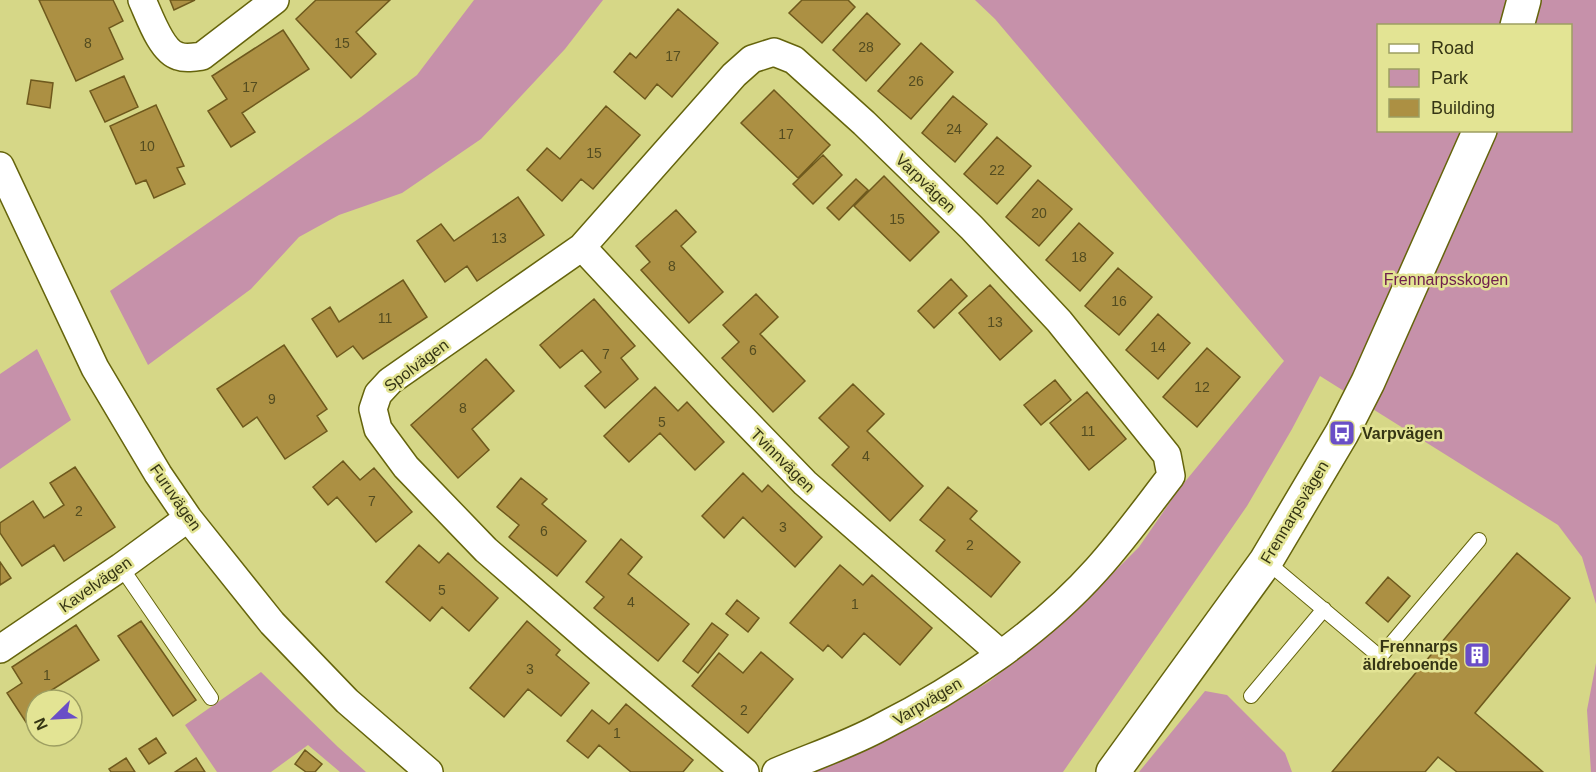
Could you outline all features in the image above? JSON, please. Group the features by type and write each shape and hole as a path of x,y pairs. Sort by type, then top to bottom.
{"street":[{"path":"142,0 159,39 175,56 188,58 202,56 275,0"},
{"path":"1518,24 1524,0"},
{"name":"Spolvägen","path":"745,772 486,550 406,467 378,429 373,409 378,394 390,381 582,247 734,75 752,59 774,52"},
{"name":"Varpvägen","path":"774,52 794,60 864,123 972,228 1059,321 1167,455 1171,476 1096,570 1053,612 1001,654 933,698 880,728 776,772"},
{"name":"Frennarpsvägen","path":"1113,772 1266,561 1342,433 1368,382 1479,132"},
{"name":"Furuvägen","path":"0,166 5,193 95,368 158,474 188,518 279,631 347,701 429,772"},
{"name":"Tvinnvägen","path":"582,247 805,483 1001,654"},
{"name":"Kavelvägen","path":"0,649 121,567 188,518"}],"lane":[{"path":"1266,561 1380,657 1479,540"},
{"path":"121,567 210,698"},
{"path":"1251,696 1324,609"}],"green space":[{"path":"474,0 603,0 565,49 481,139 402,193 339,215 299,237 251,289 148,365 110,291 361,117 417,75"},
{"name":"Frennarpsskogen","path":"975,0 1596,0 1596,604 1582,557 1558,525 1320,376 1247,506 1063,772 814,772 925,721 990,681 1062,624 1139,547 1179,489 1284,361 995,19"},
{"path":"37,349 71,420 0,469 0,374"},
{"path":"1596,663 1596,772 1591,772 1587,710"},
{"path":"261,672 366,772 340,772 308,745 271,772 217,772 185,725"},
{"path":"1205,691 1227,695 1285,753 1292,772 1139,772"}],"building":[{"path":"39,0 113,0 123,21 109,28 123,59 76,81"},
{"path":"170,0 195,0 174,10"},
{"path":"316,0 390,0 356,32 376,54 351,78 296,19"},
{"path":"802,0 848,0 855,7 822,43 789,13"},
{"path":"678,9 718,43 672,97 657,84 645,99 614,72 630,53 636,58"},
{"path":"867,13 900,44 866,81 833,50"},
{"path":"283,30 309,69 242,113 255,132 231,147 208,111 227,99 212,76"},
{"path":"921,43 953,72 911,119 878,91"},
{"path":"124,76 138,107 105,122 90,91"},
{"path":"31,80 53,83 50,108 27,104"},
{"path":"774,90 830,145 798,178 741,123"},
{"path":"953,96 987,124 955,162 922,133"},
{"path":"156,105 184,166 177,168 185,184 154,198 146,180 136,184 110,126"},
{"path":"606,106 640,135 593,189 581,179 562,201 527,170 547,148 560,159"},
{"path":"997,137 1031,166 997,204 964,174"},
{"path":"823,155 842,175 813,204 793,184"},
{"path":"884,176 939,232 910,261 854,206"},
{"path":"856,179 868,190 839,220 827,208"},
{"path":"1038,180 1072,209 1039,246 1006,217"},
{"path":"518,197 544,235 477,281 467,266 445,282 417,241 441,224 454,241"},
{"path":"676,210 696,232 681,246 723,292 689,323 641,270 650,262 636,246"},
{"path":"1079,223 1113,253 1080,291 1046,260"},
{"path":"1118,268 1152,297 1119,335 1085,306"},
{"path":"951,279 967,296 934,328 918,311"},
{"path":"403,280 427,317 363,359 353,346 337,357 312,319 330,307 339,322"},
{"path":"990,285 1032,331 1000,360 959,313"},
{"path":"756,294 778,317 760,334 805,381 773,412 722,358 739,342 723,325"},
{"path":"594,299 635,346 621,358 638,379 605,408 585,386 601,372 582,350 560,368 540,345"},
{"path":"1158,314 1190,343 1158,379 1126,350"},
{"path":"284,345 327,409 317,416 327,431 285,459 257,417 243,427 217,389"},
{"path":"1207,348 1240,377 1197,427 1163,397"},
{"path":"486,359 514,391 472,429 489,450 458,478 411,425"},
{"path":"1055,380 1071,400 1041,425 1024,405"},
{"path":"853,384 884,414 867,431 923,486 890,521 832,465 849,447 819,418"},
{"path":"655,387 678,411 687,402 724,442 695,470 660,433 629,462 604,436"},
{"path":"1087,392 1126,439 1089,470 1050,423"},
{"path":"343,461 360,480 374,468 412,512 376,542 337,497 328,505 313,487"},
{"path":"75,467 115,527 64,561 54,545 22,566 0,533 0,523 33,501 44,518 64,505 50,483"},
{"path":"743,473 762,492 768,485 822,537 795,567 743,517 724,538 702,516"},
{"path":"521,478 547,499 542,504 586,541 557,576 509,537 519,525 497,507"},
{"path":"948,487 977,511 970,519 1020,562 991,597 936,551 945,540 920,520"},
{"path":"621,539 642,557 628,574 689,624 658,661 594,608 604,597 586,582"},
{"path":"419,545 439,563 448,553 498,598 469,631 442,607 430,621 386,582"},
{"name":"Frennarps äldreboende","path":"1517,553 1570,598 1475,713 1543,772 1457,772 1438,757 1425,772 1332,772"},
{"path":"0,562 11,578 0,585"},
{"path":"840,565 863,585 872,575 932,628 900,665 864,633 842,658 828,645 823,651 790,623"},
{"path":"1388,577 1410,596 1388,622 1366,603"},
{"path":"737,600 759,618 748,632 726,614"},
{"path":"141,621 196,700 173,716 118,636"},
{"path":"527,621 560,650 556,655 589,683 561,716 528,689 504,717 470,688"},
{"path":"712,623 728,635 698,673 683,661"},
{"path":"76,625 99,660 55,688 24,688 24,719 7,693 22,683 12,667"},
{"path":"761,652 793,679 748,733 692,686 719,653 743,673"},
{"path":"626,704 693,760 683,772 631,772 599,745 588,758 567,741 592,710 609,724"},
{"path":"156,738 166,753 149,764 139,749"},
{"path":"305,750 322,764 315,772 306,772 295,764"},
{"path":"126,758 135,772 111,772 109,769"},
{"path":"196,758 205,772 175,772"}],"place":[{"name":"Varpvägen","path":"1342,433"},
{"name":"Frennarps äldreboende","path":"1477,655"}]}
